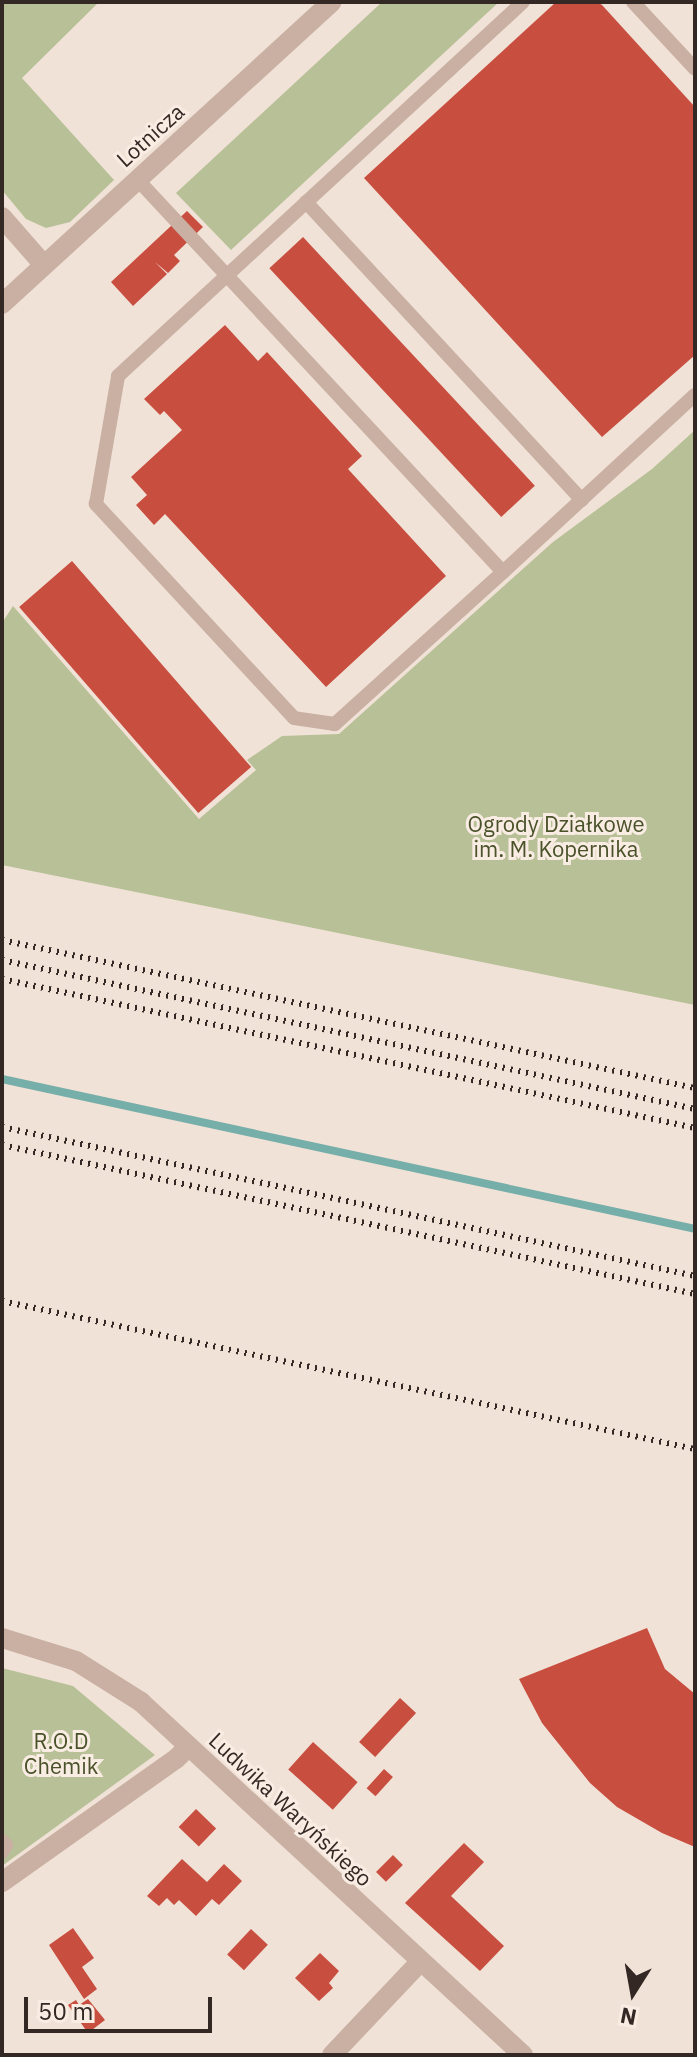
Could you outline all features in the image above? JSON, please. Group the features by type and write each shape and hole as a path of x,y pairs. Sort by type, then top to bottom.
{"street":[{"name":"Lotnicza","path":"2,304 331,2"},
{"path":"2,217 43,264"},
{"name":"Ludwika Waryńskiego","path":"2,1638 76,1661 98,1672 141,1702 523,2055"},
{"path":"2,1882 176,1759 188,1747"},
{"path":"332,2055 421,1961"}],"lane":[{"path":"523,2 118,376 96,504 294,718 335,724 695,395"},
{"path":"633,2 695,69"},
{"path":"137,179 503,572"},
{"path":"306,202 582,500"},
{"path":"2,1841 6,1845 2,1852"}],"green space":[{"path":"2,2 99,2 22,78 114,180 70,222 46,228 26,219 2,190"},
{"path":"382,2 499,2 231,250 176,193"},
{"name":"Ogrody Działkowe im. M. Kopernika","path":"695,430 695,1005 2,865 2,623 13,606 199,819 256,770 247,760 282,736 339,734 553,542 652,469"},
{"name":"R.O.D Chemik","path":"2,1668 73,1686 155,1755 2,1866"}],"building":[{"path":"556,2 597,2 602,5 695,107 695,355 602,437 364,178"},
{"path":"187,211 203,227 174,255 180,261 168,273 155,262 167,274 133,306 111,282"},
{"path":"303,237 535,486 501,517 269,268"},
{"path":"225,325 258,361 267,352 362,456 348,469 446,576 326,687 165,514 154,525 136,505 147,495 131,477 182,430 164,411 160,415 144,399"},
{"path":"72,561 251,767 198,813 19,607"},
{"path":"647,1628 665,1669 695,1694 695,1847 662,1833 617,1807 590,1783 542,1723 519,1679"},
{"path":"400,1698 416,1713 375,1757 359,1742"},
{"path":"313,1742 358,1782 333,1810 288,1769"},
{"path":"384,1769 393,1777 376,1796 367,1788"},
{"path":"196,1809 216,1828 199,1846 179,1827"},
{"path":"464,1843 484,1862 451,1896 504,1946 480,1971 405,1903"},
{"path":"393,1855 403,1865 386,1882 376,1872"},
{"path":"182,1859 207,1882 224,1864 242,1881 219,1905 212,1899 196,1916 179,1900 174,1905 167,1898 159,1906 147,1896"},
{"path":"73,1928 94,1958 82,1967 97,1989 84,1999 49,1945"},
{"path":"251,1929 268,1945 244,1970 227,1955"},
{"path":"320,1953 339,1971 329,1983 333,1988 319,2001 295,1978"},
{"path":"88,1999 105,2020 88,2033 68,2005 76,2000 79,2005"}],"waterway":[{"path":"2,1079 695,1229"}],"railway":[{"path":"2,940 695,1088"},
{"path":"2,960 695,1109"},
{"path":"2,979 695,1128"},
{"path":"2,1127 695,1276"},
{"path":"2,1145 695,1294"},
{"path":"2,1301 695,1449"}]}
